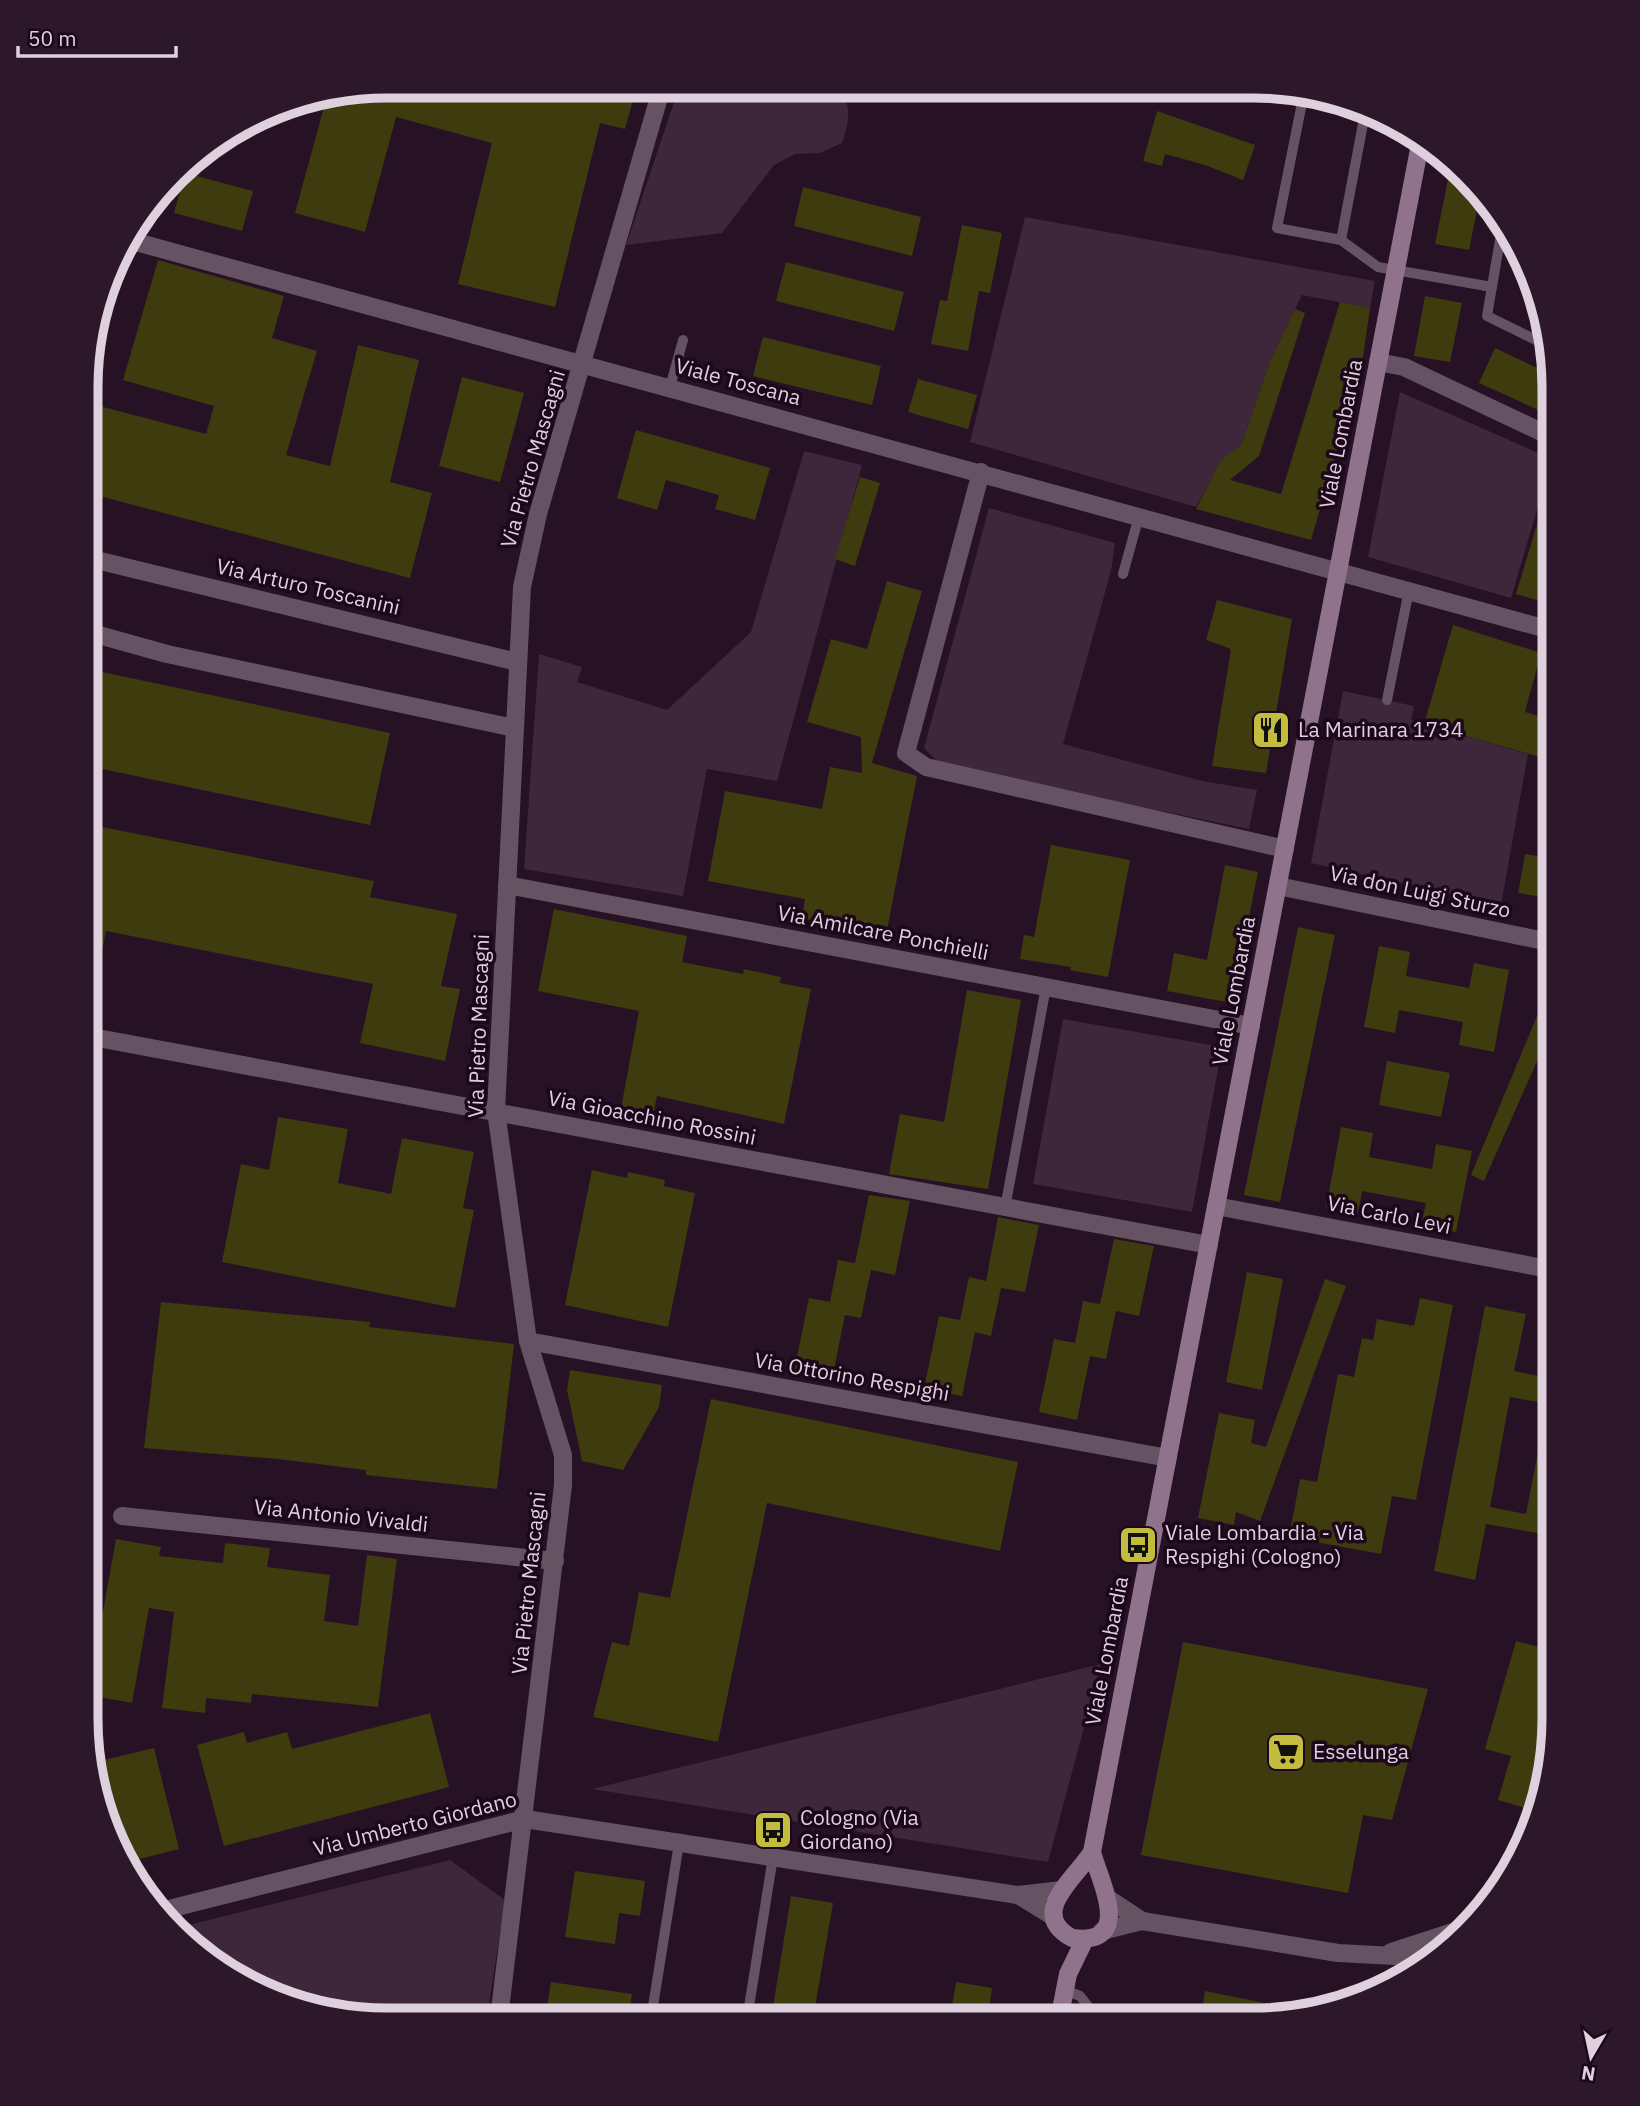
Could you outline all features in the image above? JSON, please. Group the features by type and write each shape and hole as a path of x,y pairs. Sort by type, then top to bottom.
{"street":[{"name":"Via Pietro Mascagni","path":"500,2008 563,1485 563,1455 528,1341 496,1111 522,587 538,514 659,98"},
{"name":"Viale Lombardia","path":"1067,1982 1056,1898 1092,1852 1419,151"},
{"name":"Viale Toscana","path":"137,242 1542,628"},
{"path":"1378,362 1404,366 1542,432"},
{"path":"981,472 906,753 926,767 1285,849"},
{"name":"Via Arturo Toscanini","path":"98,560 517,662"},
{"path":"98,635 167,654 514,728"},
{"name":"Via Amilcare Ponchielli","path":"507,885 1251,1026"},
{"name":"Via don Luigi Sturzo","path":"1278,886 1542,941"},
{"name":"Via Gioacchino Rossini","path":"98,1038 1209,1245"},
{"name":"Via Carlo Levi","path":"1216,1206 1542,1268"},
{"name":"Via Ottorino Respighi","path":"528,1341 1168,1458"},
{"name":"Via Antonio Vivaldi","path":"122,1516 555,1562"},
{"name":"Via Umberto Giordano","path":"169,1909 525,1819 1018,1895 1063,1889"},
{"name":"Viale Lombardia","path":"1092,1852 1106,1895 1110,1919 1102,1931"},
{"path":"1063,1889 1084,1882 1142,1922"},
{"name":"Via Umberto Giordano","path":"1018,1895 1059,1925"},
{"path":"1059,1925 1084,1939 1102,1931 1142,1922 1338,1953 1416,1957"},
{"path":"1381,1956 1446,1934"},
{"name":"Viale Lombardia","path":"1062,2008 1067,1982 1084,1939"}],"lane":[{"path":"1302,102 1277,229 1341,240 1378,267 1492,287"},
{"path":"1341,240 1364,120"},
{"path":"1500,238 1487,316 1538,341"},
{"path":"670,387 682,340"},
{"path":"1123,574 1139,516"},
{"path":"1387,700 1409,590"},
{"path":"1005,1208 1046,987"},
{"path":"653,2008 679,1843"},
{"path":"749,2008 773,1857"},
{"path":"1067,1982 1089,2008"}],"shaded area":[{"path":"675,98 845,98 848,114 842,143 820,153 795,154 774,165 722,233 626,245"},
{"path":"1025,217 1375,281 1370,308 1302,295 1271,359 1241,445 1220,462 1196,507 970,442"},
{"path":"1400,392 1542,455 1542,493 1511,598 1368,557"},
{"path":"804,451 862,465 777,781 707,769 683,896 524,869 539,654 582,667 577,682 667,710 751,632"},
{"path":"989,508 1115,543 1111,571 1063,744 1202,781 1257,790 1249,829 942,766 924,748"},
{"path":"1343,691 1414,706 1411,720 1528,754 1501,905 1311,863"},
{"path":"1063,1019 1222,1047 1192,1212 1033,1184"},
{"path":"1101,1664 1048,1862 592,1789"},
{"path":"450,1860 505,1900 489,2008 349,2006 312,1998 276,1986 242,1969 211,1948 186,1926"}],"building":[{"path":"387,98 634,98 625,129 600,123 555,307 458,284 492,143 396,117 365,232 295,213 324,105 349,100"},
{"path":"1157,111 1255,145 1243,180 1205,165 1165,154 1162,166 1143,161"},
{"path":"191,175 253,191 242,231 174,213 182,184"},
{"path":"1449,175 1478,206 1469,250 1435,244"},
{"path":"803,187 921,217 912,256 794,226"},
{"path":"962,225 1002,233 990,293 979,291 968,351 931,344 940,300 947,301"},
{"path":"158,260 284,296 272,338 317,351 286,455 330,466 358,345 419,360 390,482 432,493 410,578 98,496 98,406 206,434 214,406 123,380"},
{"path":"786,262 904,292 894,331 776,301"},
{"path":"1425,296 1462,303 1450,362 1414,356"},
{"path":"1340,302 1370,308 1362,364 1311,540 1196,509 1220,461 1241,445 1271,359 1295,309 1305,313 1259,456 1230,480 1281,494"},
{"path":"763,337 881,366 872,405 753,376"},
{"path":"1495,348 1541,370 1542,412 1479,383"},
{"path":"462,377 524,393 500,482 439,466"},
{"path":"918,379 977,395 968,429 908,412"},
{"path":"636,430 770,468 755,520 715,509 719,495 666,480 657,510 617,498"},
{"path":"860,477 880,483 855,566 835,559"},
{"path":"1538,521 1542,522 1542,602 1516,594"},
{"path":"887,581 922,591 872,763 917,776 886,935 802,918 805,899 708,881 725,791 822,809 830,767 862,773 861,737 807,722 831,639 867,649"},
{"path":"1217,600 1292,619 1266,773 1212,766 1231,649 1206,640"},
{"path":"1453,625 1541,653 1525,712 1542,717 1537,734 1542,735 1542,758 1424,724"},
{"path":"98,671 390,733 370,825 98,768"},
{"path":"98,826 374,881 370,897 457,914 441,986 460,989 445,1061 360,1043 373,984 106,931 98,972"},
{"path":"1051,845 1130,860 1108,977 1070,970 1071,967 1020,959 1024,935 1034,937"},
{"path":"1525,854 1542,857 1542,897 1518,893"},
{"path":"1225,865 1258,872 1232,1003 1167,991 1174,953 1207,960"},
{"path":"554,909 687,936 682,962 743,974 744,969 781,977 780,983 811,989 784,1124 657,1096 651,1125 619,1119 639,1011 538,991"},
{"path":"1298,927 1335,935 1280,1202 1244,1195"},
{"path":"1379,946 1410,952 1406,976 1469,988 1474,963 1509,970 1494,1052 1459,1045 1463,1022 1399,1010 1395,1033 1364,1027"},
{"path":"967,990 1021,1000 988,1189 889,1174 900,1114 944,1122"},
{"path":"1542,1004 1542,1050 1484,1181 1471,1175"},
{"path":"1387,1061 1450,1073 1441,1117 1379,1105"},
{"path":"278,1117 348,1129 338,1183 391,1194 402,1138 474,1152 463,1208 474,1210 455,1308 222,1262 241,1164 269,1170"},
{"path":"1341,1127 1373,1133 1369,1157 1432,1169 1436,1144 1472,1151 1456,1232 1421,1226 1426,1203 1362,1191 1358,1214 1326,1208"},
{"path":"592,1170 627,1178 628,1172 665,1180 664,1186 695,1193 668,1327 565,1305"},
{"path":"869,1195 910,1201 895,1275 871,1270 861,1318 845,1315 832,1379 794,1372 809,1298 830,1302 838,1260 855,1263"},
{"path":"998,1217 1039,1225 1025,1292 1001,1288 991,1336 975,1332 962,1396 924,1389 939,1316 960,1320 969,1277 986,1281"},
{"path":"1114,1239 1154,1246 1139,1316 1116,1311 1106,1359 1090,1356 1077,1420 1039,1412 1054,1339 1075,1343 1083,1301 1100,1304"},
{"path":"1247,1272 1283,1279 1262,1390 1226,1382"},
{"path":"1325,1279 1346,1286 1260,1521 1236,1512 1234,1525 1198,1518 1219,1413 1255,1420 1251,1443 1266,1447"},
{"path":"1420,1298 1453,1305 1416,1500 1392,1496 1381,1554 1289,1537 1300,1479 1317,1482 1338,1374 1354,1377 1362,1338 1373,1340 1377,1319 1414,1326"},
{"path":"161,1302 370,1322 369,1327 514,1344 497,1489 366,1475 366,1470 278,1459 144,1448"},
{"path":"1485,1306 1526,1314 1514,1371 1542,1377 1542,1403 1510,1397 1490,1507 1526,1514 1542,1431 1542,1534 1486,1524 1475,1580 1434,1571"},
{"path":"570,1370 662,1385 659,1407 623,1470 582,1461 567,1390"},
{"path":"711,1399 1018,1462 1000,1551 767,1503 718,1742 593,1717 612,1642 629,1646 639,1592 670,1598"},
{"path":"116,1539 161,1547 159,1556 223,1563 225,1543 270,1548 267,1567 330,1575 324,1621 358,1626 367,1555 397,1559 378,1707 252,1694 251,1703 206,1698 205,1713 162,1708 174,1612 149,1608 132,1703 98,1697 98,1639"},
{"path":"1516,1641 1542,1648 1540,1757 1528,1809 1498,1800 1511,1756 1485,1749"},
{"name":"Esselunga","path":"1183,1642 1428,1689 1392,1820 1363,1815 1348,1893 1141,1855"},
{"path":"430,1713 449,1787 224,1846 197,1745 244,1732 247,1743 287,1732 292,1749"},
{"path":"154,1748 179,1849 135,1860 113,1812 101,1761"},
{"path":"575,1871 645,1881 640,1916 619,1913 615,1944 565,1937"},
{"path":"791,1896 833,1903 815,2008 773,2008"},
{"path":"551,1982 632,1994 630,2008 547,2008"},
{"path":"956,1982 992,1988 989,2008 952,2008"},
{"path":"1205,1991 1282,2006 1253,2008 1202,2008"}],"place":[{"name":"La Marinara 1734","path":"1271,730"},
{"name":"Viale Lombardia - Via Respighi (Cologno)","path":"1138,1545"},
{"name":"Esselunga","path":"1286,1752"},
{"name":"Cologno (Via Giordano)","path":"773,1830"}]}
